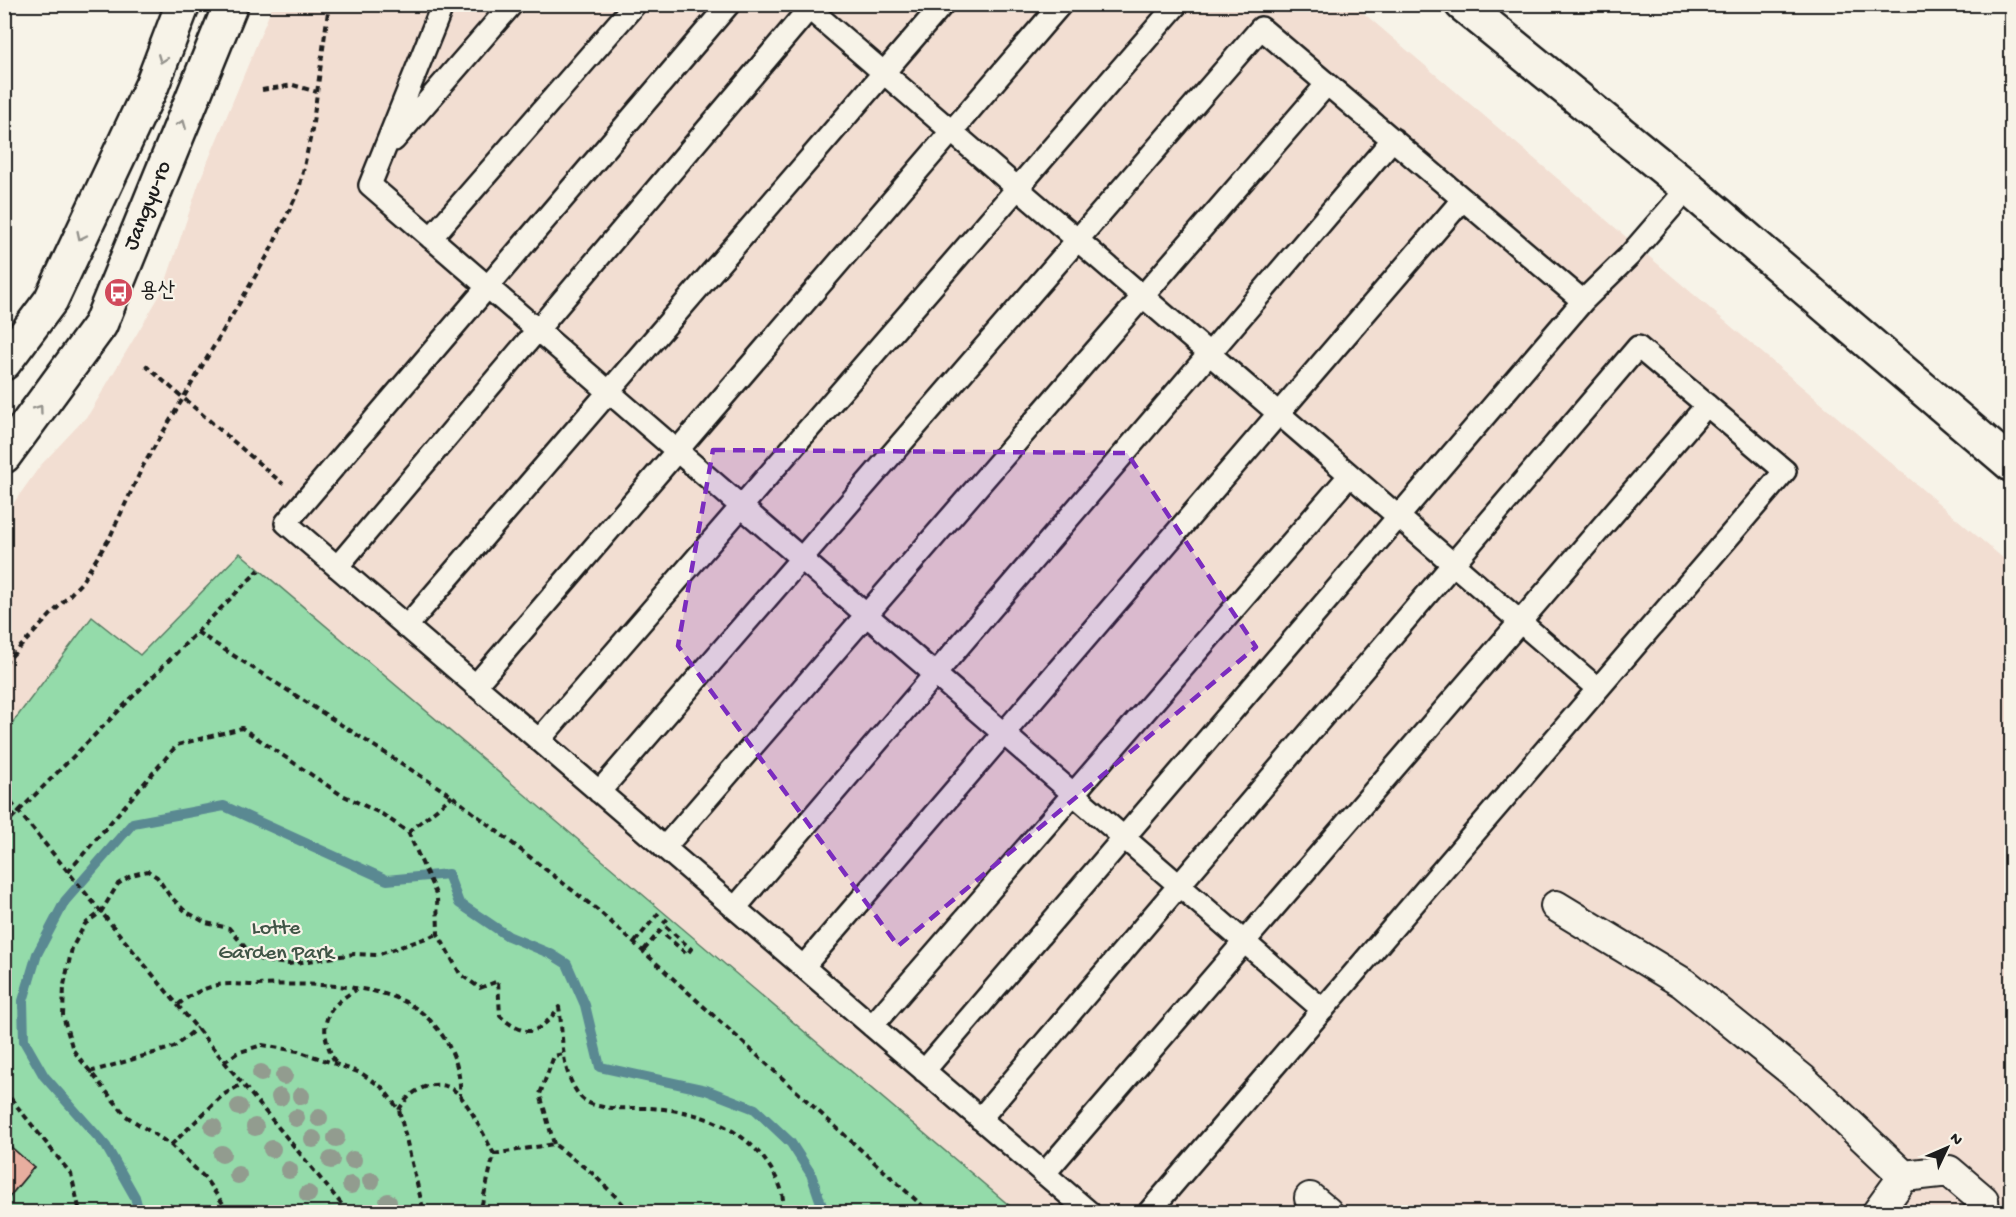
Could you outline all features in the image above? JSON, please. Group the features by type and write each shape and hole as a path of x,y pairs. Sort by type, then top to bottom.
{"main road":[{"name":"Jangyu-ro","path":"4,363 51,300 152,85 183,4"},
{"name":"Jangyu-ro","path":"4,456 100,325 231,4"},
{"path":"1462,4 1688,188 2012,465"}],"street":[{"path":"1556,906 1683,983 1803,1080 1904,1176"},
{"path":"1878,1212 1904,1176 1949,1171 1983,1200 1984,1212"}],"lane":[{"path":"443,4 370,185 1323,1010"},
{"path":"383,153 512,4"},
{"path":"431,238 634,4"},
{"path":"729,4 286,523 1089,1212"},
{"path":"406,627 943,4"},
{"path":"475,686 1061,4"},
{"path":"539,740 1177,4"},
{"path":"337,567 809,6 951,132 1598,688"},
{"path":"599,792 1261,28 1583,301"},
{"path":"664,848 1328,84"},
{"path":"735,908 1393,139"},
{"path":"924,1071 1583,301 1629,256 1688,188"},
{"path":"803,967 1463,199"},
{"path":"980,1119 1638,347 1785,471 1149,1212"},
{"path":"1044,1174 1707,405"},
{"path":"872,1026 1350,475"}],"path":[{"path":"4,664 81,583 109,539 143,466 269,253 299,190 312,130 329,4"},
{"path":"262,90 294,85 317,92"},
{"path":"145,365 287,488"},
{"path":"4,826 259,570"},
{"path":"197,632 452,796 600,912 929,1212"},
{"path":"68,872 177,746 242,728 340,794 382,814 408,832 437,896 438,934 460,974 480,988 498,981 500,1016 516,1030 530,1031 548,1023 559,1007 563,1054 580,1096 594,1105 653,1108 696,1115 729,1126 764,1161 780,1186 785,1212"},
{"path":"4,795 348,1212"},
{"path":"408,832 452,796"},
{"path":"229,1212 204,1177 171,1145 126,1116 73,1050 63,1016 64,985 72,948 84,924 101,912 118,884 132,875 148,871 157,877 169,895 185,911 206,922 229,928 249,952 263,961 289,964 354,954 377,955 438,934"},
{"path":"635,942 661,910"},
{"path":"644,950 660,931 687,954 691,949 663,924 669,917"},
{"path":"178,1005 189,995 218,985 302,984 357,990 399,1000 416,1008 446,1041 457,1062 461,1078 460,1095"},
{"path":"335,1062 323,1032 327,1017 334,1005 357,990"},
{"path":"90,1072 174,1047 197,1028"},
{"path":"224,1062 237,1053 262,1045 298,1051 335,1062 361,1073 383,1088 399,1110 424,1212"},
{"path":"563,1054 554,1056 540,1094 554,1144 592,1173 630,1212"},
{"path":"171,1145 223,1095 242,1084"},
{"path":"399,1110 411,1094 429,1085 444,1086 460,1095 494,1154 480,1212"},
{"path":"4,1090 71,1174 80,1212"},
{"path":"494,1154 554,1144"},
{"path":"169,1204 171,1212"}],"highlighted area":[{"path":"713,450 1127,453 1256,647 898,946 678,646"}],"shaded area":[{"path":"273,5 1354,5 2011,565 2011,1212 5,1212 5,515 40,466 89,414 163,290 200,180"}],"green space":[{"name":"Lotte Garden Park","path":"240,553 1017,1212 5,1212 5,1203 34,1167 5,1141 4,734 92,617 140,655"}],"building":[{"path":"4,1141 34,1167 4,1203"}],"waterway":[{"path":"139,1212 135,1197 106,1146 44,1076 24,1041 23,1001 37,954 65,901 133,823 224,806 387,880 448,874 459,903 508,936 551,954 567,964 585,1005 600,1067 706,1090 755,1109 791,1143 811,1174 824,1212"}],"place":[{"name":"용산","path":"119,292"}]}
